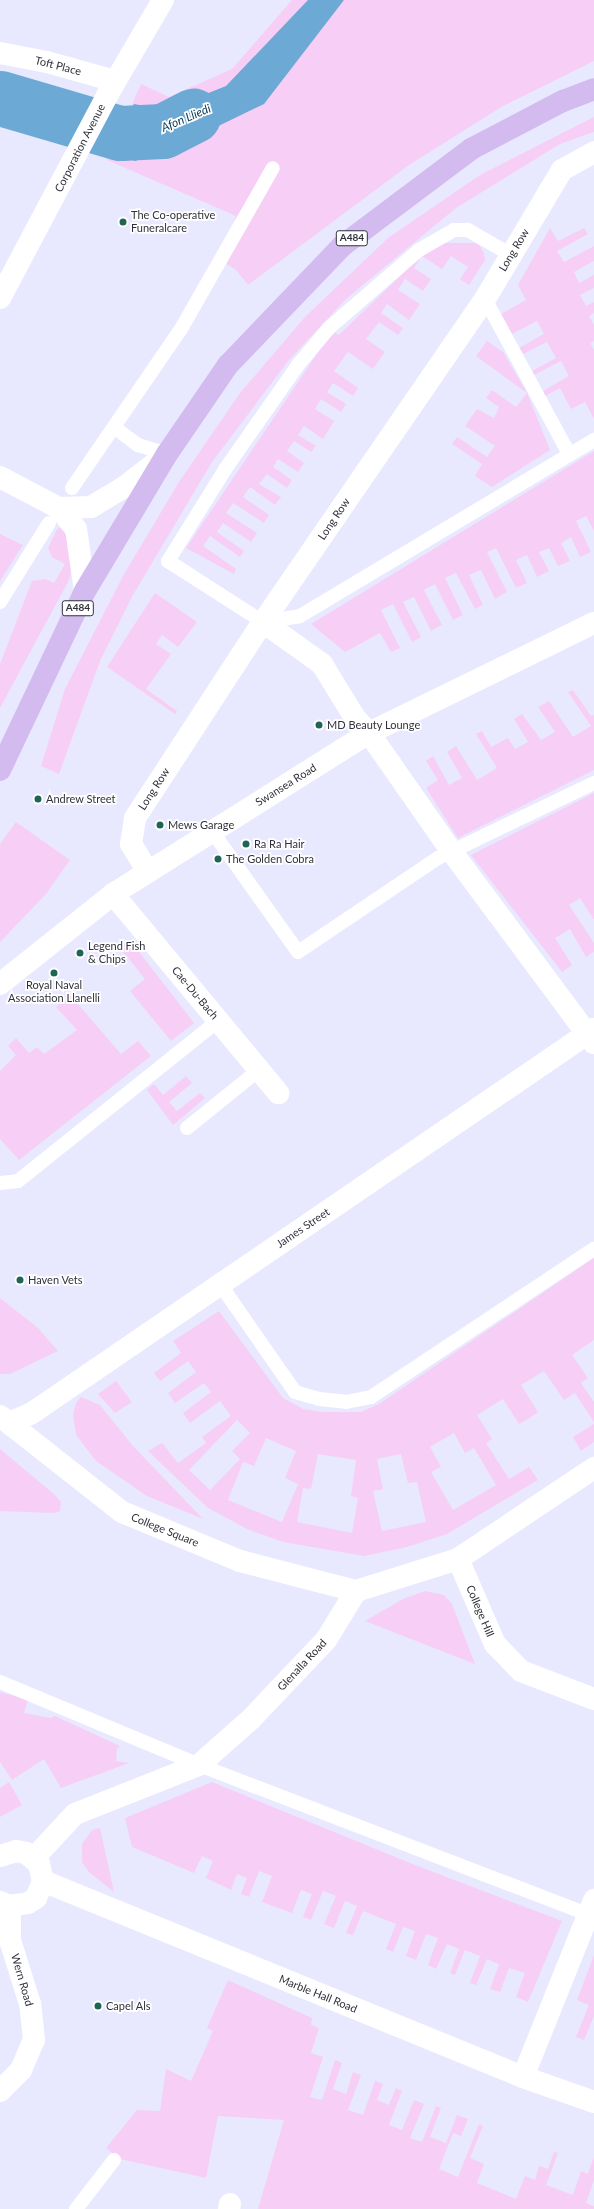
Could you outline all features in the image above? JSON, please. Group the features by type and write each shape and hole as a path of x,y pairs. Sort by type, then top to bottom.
{"main road":[{"name":"A484","path":"0,770 85,591 168,454 228,365 342,246 471,150 563,102 594,89"}],"street":[{"name":"Corporation Avenue","path":"0,298 80,150 112,87 163,0"},
{"name":"Toft Place","path":"0,53 47,62 112,87"},
{"name":"Long Row","path":"148,872 131,844 135,818 263,622 485,299 562,170 594,152"},
{"path":"54,516 91,507 123,488 168,454"},
{"path":"0,477 54,516 76,529 85,591"},
{"path":"263,622 322,664 356,718 370,733 452,852 591,1035"},
{"name":"Swansea Road","path":"0,984 112,894 212,830 370,733 594,623"},
{"name":"Cae-Du-Bach","path":"112,894 278,1093"},
{"name":"James Street","path":"5,1420 32,1414 220,1284 591,1035"},
{"name":"College Square","path":"5,1420 122,1512 240,1561 356,1591"},
{"path":"356,1591 458,1559 594,1468"},
{"name":"College Hill","path":"458,1559 495,1644 521,1671 594,1699"},
{"name":"Glenalla Road","path":"34,1858 75,1814 199,1765 251,1718 326,1640 356,1591"},
{"path":"0,1856 16,1851 34,1858 43,1872 43,1881 36,1898 28,1903 5,1904"},
{"name":"Marble Hall Road","path":"43,1881 522,2077 594,2102"},
{"name":"Wern Road","path":"0,2091 21,2070 34,2040 30,2004 10,1940 5,1904"},
{"path":"522,2077 592,1910"}],"lane":[{"path":"72,488 180,329 273,168"},
{"path":"511,255 468,230 454,230 419,250 329,328 298,365 226,468 168,561 263,622 300,616 594,440"},
{"path":"485,299 569,454"},
{"path":"114,427 138,445 168,454"},
{"path":"0,602 54,516"},
{"path":"212,830 298,952 438,858 594,783"},
{"path":"0,1183 18,1180 218,1021"},
{"path":"188,1128 259,1070"},
{"path":"220,1284 296,1392 319,1399 346,1402 371,1397 594,1248"},
{"path":"0,1682 199,1765 592,1910"},
{"path":"76,2209 114,2160"}],"shaded area":[{"path":"292,0 594,0 594,61 503,106 409,165 248,285 236,270 221,260 236,216 107,160 141,84 169,97 232,69"},
{"path":"594,117 594,132 560,144 456,208 346,299 289,360 212,462 133,595 100,661 59,774 41,766 65,689 123,576 179,482 240,393 305,317 388,238 480,175"},
{"path":"550,228 558,241 584,228 588,234 557,251 564,262 594,246 594,261 574,272 579,283 594,275 594,288 580,295 586,306 594,302 594,313 589,316 594,325 594,341 590,343 594,350 594,419 585,402 571,409 560,388 545,396 543,391 569,376 561,361 534,375 532,371 556,358 547,342 523,354 519,348 544,334 537,321 512,334 501,314 526,300 518,285"},
{"path":"445,243 475,243 479,245 484,253 485,260 469,285 460,279 468,267 451,256 442,269 422,256 414,268 431,279 423,291 405,279 398,290 420,304 409,320 387,304 381,313 403,328 398,335 379,322 366,339 385,352 373,369 348,352 334,371 358,388 353,396 333,383 327,392 346,404 341,412 321,399 315,409 334,421 323,439 304,426 298,435 316,446 311,452 294,441 287,451 304,463 298,472 278,459 273,467 292,480 287,488 267,474 259,484 281,497 275,505 250,487 243,497 269,515 264,523 233,503 226,513 257,533 251,542 223,523 217,532 244,551 240,557 210,536 203,546 236,569 234,574 186,548 321,348 334,332 339,335 423,254"},
{"path":"487,341 503,352 527,393 476,356"},
{"path":"492,390 516,407 527,393 550,450 492,487 475,476 482,464 452,444 457,437 487,457 495,446 465,426 477,409 494,418 499,407 486,398"},
{"path":"594,451 594,531 586,516 576,521 591,552 580,557 571,537 561,543 570,561 558,566 549,548 539,552 549,571 537,577 527,555 516,560 527,583 516,588 496,548 487,552 507,592 495,599 481,570 469,575 483,605 475,609 456,573 445,578 463,615 453,620 435,584 424,590 442,625 431,631 414,597 403,602 421,637 412,642 393,604 381,610 400,648 391,652 380,633 345,652 311,624"},
{"path":"60,528 72,538 73,564 69,580 0,708 0,664 32,581 45,579 54,583 65,564 52,557 48,548 57,529"},
{"path":"0,534 23,545 0,581"},
{"path":"155,593 197,622 178,647 162,635 156,644 171,654 146,689 177,711 175,714 107,667"},
{"path":"573,690 591,716 594,715 594,770 458,838 426,788 438,780 426,761 433,756 449,785 462,778 447,752 456,746 477,780 497,768 476,734 482,731 491,747 508,738 515,749 528,742 514,719 522,714 541,740 555,732 538,707 549,701 573,737 591,726 568,692"},
{"path":"594,793 594,920 580,898 569,905 594,943 594,952 586,957 570,929 555,938 572,965 562,972 471,855"},
{"path":"16,822 70,860 46,894 0,942 0,844"},
{"path":"130,940 194,1023 171,1041 130,991 145,979 120,948"},
{"path":"71,996 121,1054 138,1041 151,1056 19,1160 0,1139 0,1071 16,1055 8,1046 16,1038 29,1053 37,1047 44,1054 77,1030 56,1007"},
{"path":"186,1076 192,1083 169,1102 177,1111 200,1093 205,1098 173,1125 147,1090 154,1084 163,1095"},
{"path":"594,1258 594,1340 572,1355 588,1378 581,1383 594,1402 594,1422 575,1393 564,1400 544,1371 521,1385 538,1412 528,1419 519,1424 503,1399 477,1415 492,1439 486,1443 509,1479 529,1467 538,1480 447,1534 407,1547 364,1556 283,1542 247,1529 208,1508 148,1451 162,1443 178,1463 206,1443 202,1437 231,1416 220,1401 190,1423 183,1413 211,1392 204,1383 175,1403 168,1393 196,1372 188,1361 160,1381 154,1373 181,1353 173,1341 219,1311 283,1398 303,1409 322,1412 361,1412 379,1404","holes":["237,1420 250,1433 232,1451 240,1459 210,1490 189,1470","454,1433 465,1453 474,1448 496,1485 453,1510 431,1472 441,1467 430,1447","266,1438 296,1451 285,1478 298,1484 282,1522 228,1500 243,1462 254,1466","318,1454 356,1460 351,1496 358,1498 352,1533 297,1522 303,1488 311,1489","401,1454 408,1483 417,1482 426,1522 382,1531 373,1491 383,1489 377,1459"]},
{"path":"0,1298 38,1328 58,1351 10,1374 0,1374"},
{"path":"116,1381 132,1402 115,1413 98,1394"},
{"path":"81,1397 100,1405 133,1446 203,1519 147,1496 96,1461 76,1435 73,1415 76,1403"},
{"path":"594,1424 594,1442 581,1451 573,1437"},
{"path":"0,1449 55,1495 61,1502 60,1511 54,1513 0,1511"},
{"path":"425,1591 444,1595 452,1604 475,1664 365,1621 403,1599"},
{"path":"0,1692 28,1700 24,1713 50,1718 55,1716 120,1746 117,1749 116,1761 129,1763 61,1788 44,1759 12,1780 0,1762"},
{"path":"9,1782 22,1805 0,1817 0,1788"},
{"path":"212,1782 410,1863 562,1921 528,2002 516,1997 525,1973 509,1968 500,1992 490,1989 499,1964 487,1959 476,1985 470,1983 480,1956 465,1950 455,1975 450,1973 459,1949 447,1944 436,1969 428,1965 438,1938 426,1934 416,1960 406,1956 415,1931 403,1927 393,1952 386,1949 396,1924 363,1911 353,1935 346,1933 357,1906 345,1901 334,1928 324,1924 336,1896 323,1891 311,1920 303,1917 312,1894 301,1890 292,1913 262,1902 272,1876 259,1871 249,1897 241,1894 247,1878 237,1874 231,1890 206,1878 213,1861 202,1856 194,1873 132,1847 125,1818"},
{"path":"100,1828 114,1892 89,1872 82,1862 82,1844 92,1830"},
{"path":"594,1955 594,2016 584,2040 576,2037 589,2005 577,2000"},
{"path":"228,1980 312,2018 311,2025 319,2028 311,2053 323,2057 310,2097 322,2100 335,2060 342,2063 333,2089 346,2094 353,2072 361,2075 348,2110 363,2115 375,2081 383,2084 377,2100 389,2105 396,2088 402,2091 389,2125 402,2130 414,2100 424,2104 410,2138 422,2142 436,2106 441,2108 430,2137 446,2143 457,2115 468,2119 461,2136 453,2133 439,2169 458,2177 479,2124 483,2126 470,2158 484,2164 477,2183 516,2199 525,2176 535,2180 539,2166 548,2169 554,2152 558,2153 546,2185 573,2195 581,2171 588,2174 594,2157 594,2180 586,2203 594,2206 594,2209 258,2209 284,2120 218,2116 206,2178 120,2159 106,2148 137,2110 160,2111 166,2069 191,2081 213,2031 207,2028"}],"water":[{"path":"308,0 344,0 264,104 175,147 135,161 113,151 134,104 166,110 226,86"},
{"path":"0,72 76,93 58,130 0,110"}],"waterway":[{"name":"Afon Lliedi","path":"0,98 120,133 163,131 193,116"}],"place":[{"name":"The Co-operative Funeralcare","path":"123,222"},
{"name":"MD Beauty Lounge","path":"319,725"},
{"name":"Andrew Street","path":"38,799"},
{"name":"Mews Garage","path":"160,825"},
{"name":"Ra Ra Hair","path":"246,844"},
{"name":"The Golden Cobra","path":"218,859"},
{"name":"Legend Fish & Chips","path":"80,953"},
{"name":"Royal Naval Association Llanelli","path":"54,973"},
{"name":"Haven Vets","path":"20,1280"},
{"name":"Capel Als","path":"98,2006"}]}
